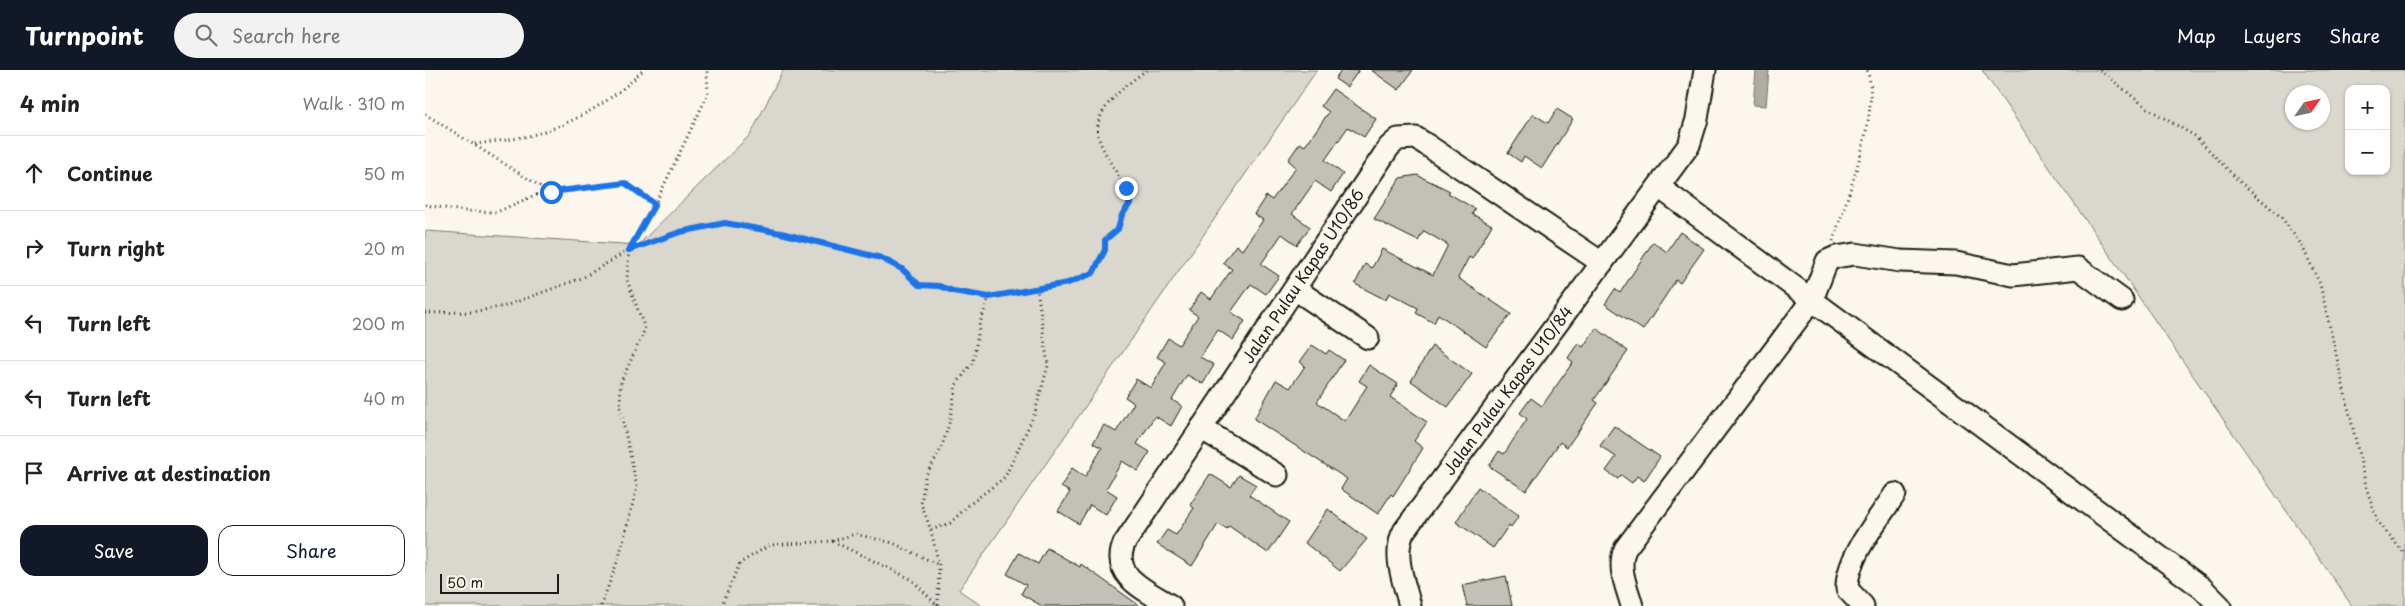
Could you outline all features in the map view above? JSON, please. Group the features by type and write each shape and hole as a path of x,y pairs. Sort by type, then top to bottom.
{"street":[{"name":"Jalan Pulau Kapas U10/84","path":"1410,606 1398,556 1399,541 1404,531 1689,145 1697,119 1705,70"},
{"name":"Jalan Pulau Kapas U10/86","path":"1171,606 1124,573 1120,563 1120,553 1201,428 1389,147 1397,139 1416,138 1602,263"},
{"path":"1659,187 2202,588 2219,606"},
{"path":"1632,606 1622,570 1621,558 1625,549 1812,300 1827,261 1836,257 1855,254 1900,261 1956,263 2013,276 2078,268 2093,276 2122,300"},
{"path":"1295,289 1368,338"},
{"path":"1201,428 1277,475"},
{"path":"1863,606 1847,589 1847,576 1854,559 1895,494"}],"path":[{"path":"475,144 529,136 584,115 633,81 643,70"},
{"path":"601,606 619,557 637,487 620,408 621,382 645,329 627,280 629,250 655,204 708,94 707,70"},
{"path":"425,313 471,312 505,306 582,278 629,250 680,232 725,223 781,233 881,258 902,269 919,285 939,286 953,291 989,297 1068,283 1093,273 1105,250 1105,240 1118,229 1122,215 1131,202 1098,137 1099,120 1111,99 1147,70"},
{"path":"1827,261 1867,131 1871,80 1867,70"},
{"path":"2100,70 2147,108 2195,136 2237,179 2281,217 2301,244 2320,284 2365,481 2378,522 2405,554"},
{"path":"425,114 551,192"},
{"path":"425,205 464,211 497,212 535,195 625,183 655,204"},
{"path":"931,530 950,523 969,505 1005,477 1034,415 1049,366 1037,288"},
{"path":"938,606 939,566 931,530 921,504 925,477 943,441 949,424 956,385 973,362 980,323 989,297"},
{"path":"721,606 740,563 770,545 832,541 855,534 893,543 939,566"},
{"path":"832,541 911,579 938,606"}],"shaded area":[{"path":"783,70 1317,70 959,590 982,606 425,606 425,231 638,245 751,134"},
{"path":"1756,70 1769,70 1766,106 1753,105"},
{"path":"1982,70 2405,70 2405,606 2352,606"}],"building":[{"path":"1341,70 1359,70 1347,87 1335,79"},
{"path":"1371,70 1413,70 1399,90"},
{"path":"1333,89 1376,119 1364,137 1348,127 1325,160 1343,174 1331,192 1315,181 1292,214 1310,227 1297,245 1282,234 1261,264 1279,276 1266,294 1251,284 1231,312 1245,321 1233,340 1218,330 1200,357 1214,365 1203,384 1187,375 1172,400 1182,406 1171,426 1155,416 1137,444 1150,452 1138,471 1122,461 1106,489 1117,496 1106,515 1090,505 1079,524 1058,511 1070,492 1061,487 1072,468 1085,477 1102,448 1093,443 1104,425 1116,432 1134,403 1125,397 1136,379 1151,388 1166,362 1157,357 1168,338 1179,345 1198,316 1189,310 1201,292 1211,299 1232,269 1223,263 1236,245 1242,250 1263,220 1254,214 1266,196 1272,200 1296,167 1288,160 1300,143 1305,146 1329,112 1321,106"},
{"path":"1557,109 1573,119 1542,168 1524,156 1521,162 1508,153 1533,114 1548,123"},
{"path":"1417,175 1450,191 1448,193 1475,209 1472,214 1492,225 1472,259 1469,257 1458,278 1511,314 1486,347 1438,314 1434,323 1416,313 1418,308 1389,293 1386,300 1355,284 1365,264 1372,268 1382,249 1433,275 1448,245 1424,231 1418,241 1374,219 1400,178"},
{"path":"1680,232 1704,249 1680,283 1676,280 1643,330 1605,304 1615,289 1620,293 1653,242 1667,252"},
{"path":"1596,328 1628,351 1594,400 1598,403 1567,447 1560,442 1526,491 1489,466 1499,451 1504,454 1527,419 1520,413 1531,398 1542,406 1573,362 1568,358 1578,343 1583,347"},
{"path":"1312,345 1326,354 1329,350 1344,360 1317,402 1345,421 1367,386 1359,381 1369,365 1398,384 1390,397 1427,422 1414,441 1423,448 1393,496 1391,494 1378,514 1341,489 1347,479 1254,419 1276,380 1290,388 1305,366 1300,362"},
{"path":"1432,346 1472,374 1448,407 1411,381"},
{"path":"1614,426 1660,457 1644,481 1637,476 1632,483 1621,475 1618,479 1606,471 1616,457 1600,446"},
{"path":"1210,474 1231,487 1239,475 1256,485 1249,495 1289,522 1268,553 1229,526 1227,529 1218,524 1192,566 1157,544 1167,530 1176,535 1194,508 1190,505"},
{"path":"1478,487 1519,516 1511,527 1509,525 1493,548 1456,522"},
{"path":"1328,509 1367,539 1340,571 1305,543"},
{"path":"1047,548 1080,567 1081,564 1140,606 1042,606 1021,594 1026,585 1007,574 1019,553 1038,564"},
{"path":"1506,576 1512,606 1467,606 1462,585"}],"route":[{"path":"551,192 625,183 655,204 629,250 680,232 725,223 781,233 881,258 902,269 919,285 939,286 953,291 989,297 1068,283 1093,273 1105,250 1105,240 1118,229 1122,215 1131,202 1126,188"}]}
